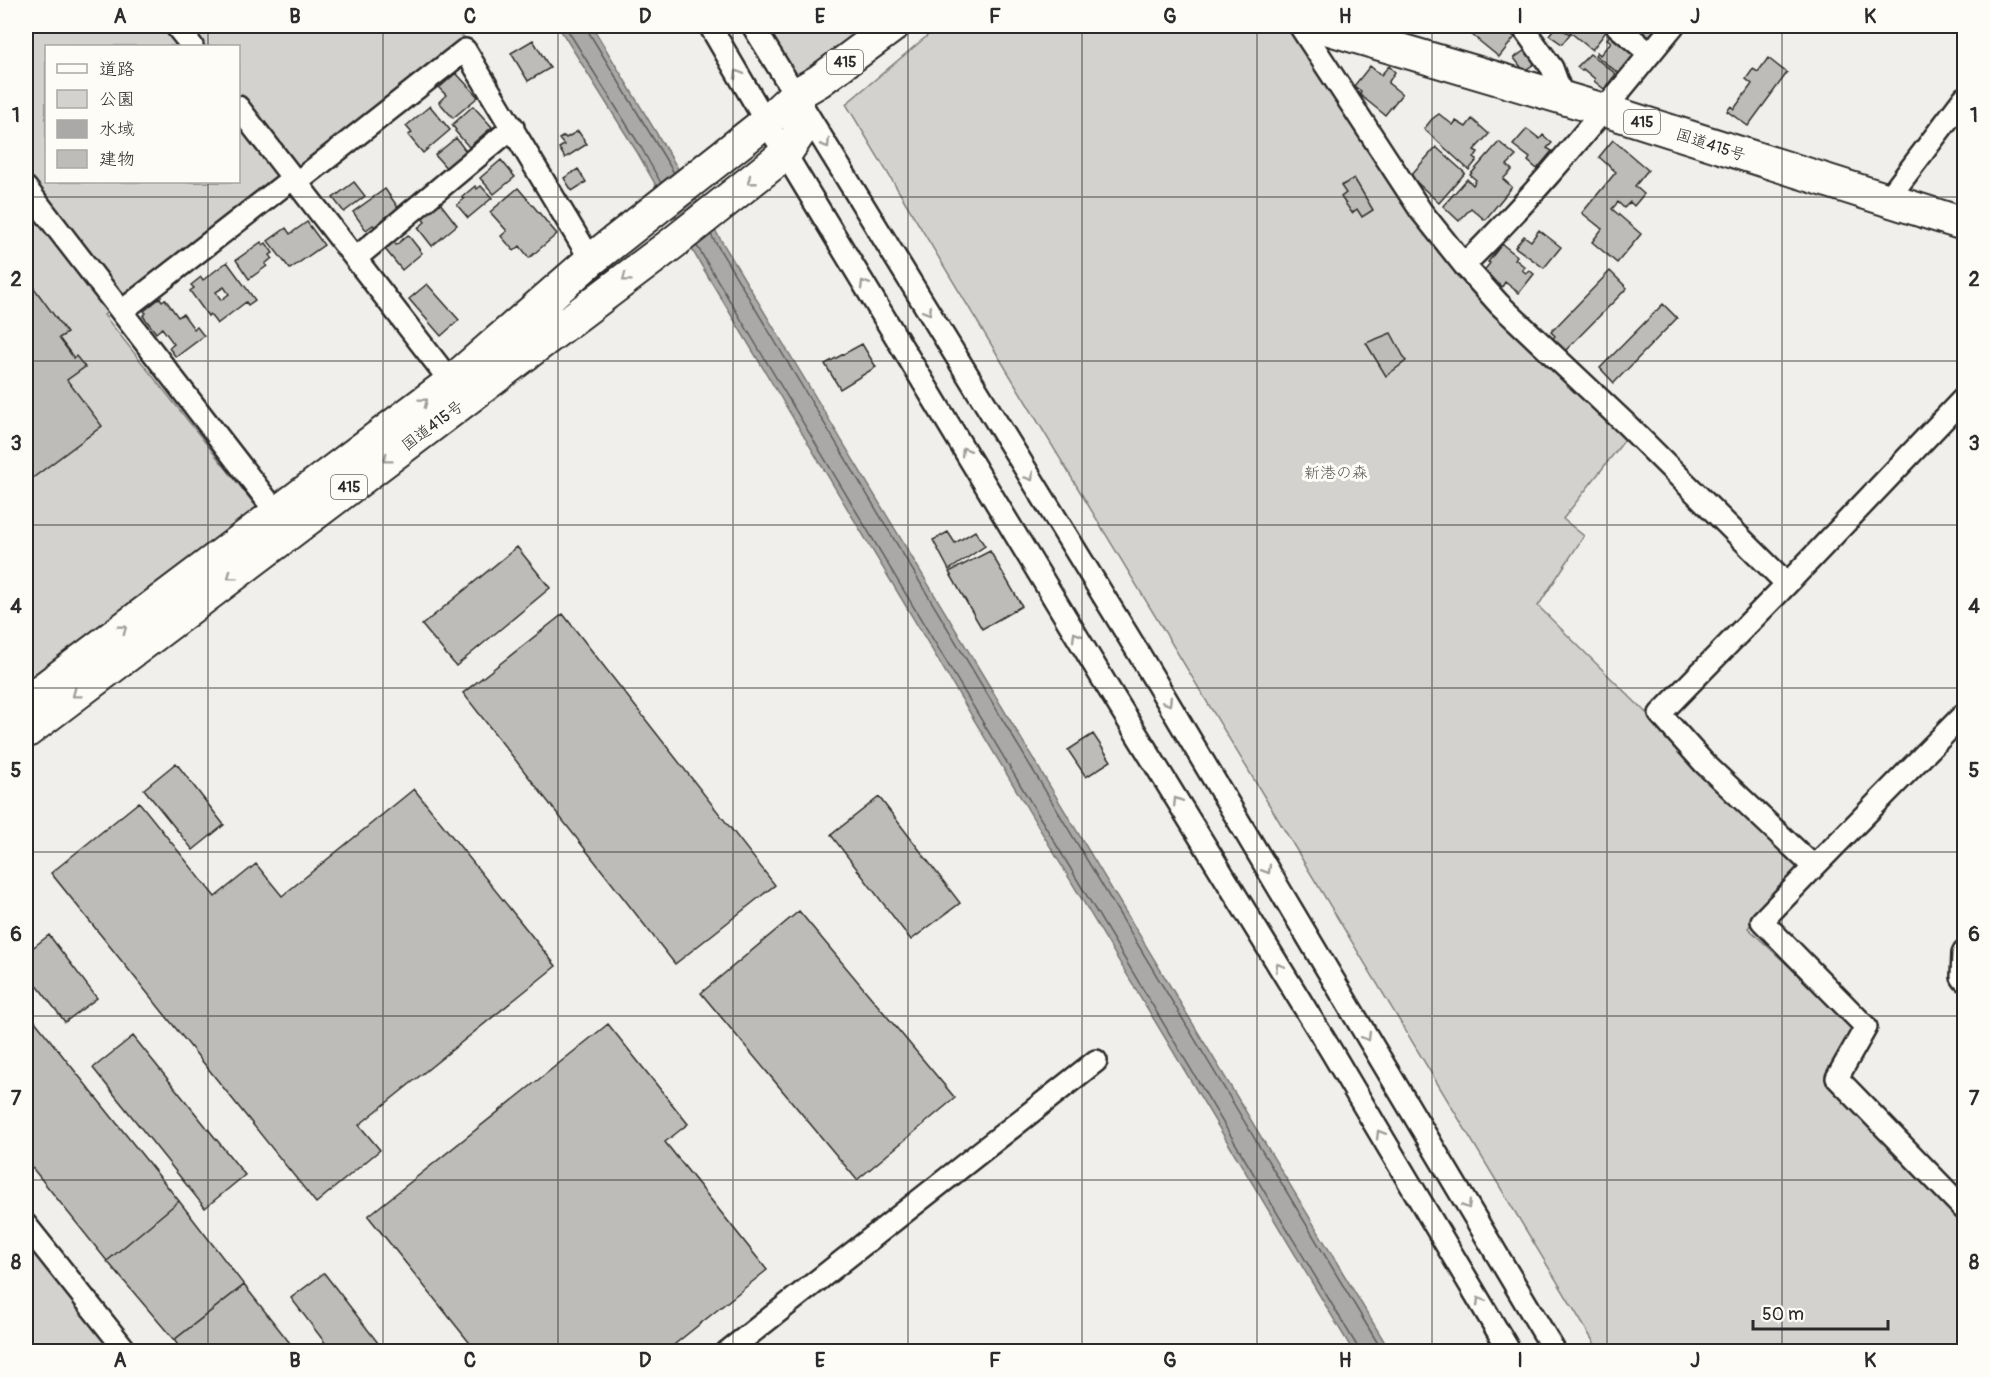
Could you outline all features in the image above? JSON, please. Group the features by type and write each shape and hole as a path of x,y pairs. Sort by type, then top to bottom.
{"highway":[{"name":"国道415号","path":"26,702 451,382 591,260 766,122 795,95 819,81 893,26"},
{"name":"国道415号","path":"1319,26 1604,110 1965,224"},
{"name":"国道415号","path":"26,732 673,243 785,154 800,132 795,95"}],"street":[{"path":"176,26 191,45"},
{"path":"710,26 1107,686 1330,1049 1510,1352"},
{"path":"753,26 1138,652 1555,1352"},
{"path":"1300,26 1421,211 1464,265 1499,304 1625,423 1787,584"},
{"path":"1522,26 1552,68 1563,98"},
{"path":"1617,26 1650,54"},
{"path":"1464,265 1545,181 1673,26"},
{"path":"122,311 465,50 591,260"},
{"path":"1887,200 1965,98"},
{"path":"240,110 451,382"},
{"path":"356,258 513,127"},
{"path":"26,188 276,513"},
{"path":"1814,867 1704,763 1660,714 1965,398"},
{"path":"1965,714 1762,921 1866,1027 1837,1078 1965,1209"},
{"path":"1965,952 1962,977 1965,980"},
{"path":"727,1352 1096,1061"},
{"path":"26,1225 127,1352"}],"green space":[{"path":"26,26 447,26 464,37 104,315 259,510 26,691"},
{"path":"762,26 873,26 798,86"},
{"name":"新港の森","path":"939,26 1290,26 1299,28 1415,222 1519,331 1627,437 1563,519 1584,536 1538,606 1803,868 1748,928 1856,1029 1827,1080 1964,1222 1964,1351 1599,1351 846,104"},
{"path":"26,1240 117,1351 26,1351"}],"water":[{"path":"558,26 592,26 1390,1351 1353,1351 697,258 637,152"}],"building":[{"path":"1480,26 1510,26 1512,27 1508,32 1515,37 1499,57 1472,35"},
{"path":"1556,26 1570,34 1562,44 1549,35"},
{"path":"1575,26 1583,26 1587,29 1589,26 1605,26 1608,29 1592,50 1570,32"},
{"path":"1632,26 1661,26 1651,38 1649,36 1647,38"},
{"path":"1612,32 1634,50 1636,57 1621,75 1595,55 1597,52 1600,55 1611,42 1607,39"},
{"path":"533,40 550,68 528,81 511,53"},
{"path":"1528,48 1537,62 1524,71 1514,58"},
{"path":"1590,54 1616,74 1604,89 1583,69 1582,71 1577,67"},
{"path":"1768,58 1787,73 1748,126 1727,111 1731,106 1734,109 1752,84 1746,79 1753,69 1758,72"},
{"path":"1370,66 1381,75 1389,66 1395,72 1388,83 1402,94 1385,115 1360,95 1361,91 1354,86"},
{"path":"456,73 478,97 453,118 439,102 446,95 439,88"},
{"path":"430,106 450,130 423,153 408,135 412,133 406,126"},
{"path":"473,106 492,127 469,147 452,125"},
{"path":"1439,114 1453,125 1456,121 1466,127 1472,119 1489,134 1474,150 1478,152 1474,158 1477,160 1469,170 1424,129"},
{"path":"1527,129 1540,139 1543,135 1552,143 1547,148 1552,151 1537,169 1528,161 1530,158 1513,145"},
{"path":"578,131 587,144 565,158 559,148 564,145 559,139"},
{"path":"456,138 468,154 448,170 435,155"},
{"path":"1613,140 1648,170 1635,186 1644,194 1634,206 1630,202 1624,208 1618,202 1612,209 1641,234 1617,263 1592,242 1602,229 1582,213 1616,172 1599,157"},
{"path":"1499,142 1516,156 1507,165 1512,170 1503,179 1512,187 1485,220 1471,208 1459,221 1443,206 1467,179 1473,185 1476,180 1470,175"},
{"path":"1436,147 1465,173 1439,203 1410,176"},
{"path":"501,160 515,177 494,194 480,178"},
{"path":"578,169 586,182 572,191 564,178"},
{"path":"1354,178 1373,210 1362,217 1357,209 1352,213 1341,197 1346,193 1341,186"},
{"path":"354,182 365,196 344,212 333,198"},
{"path":"475,186 477,189 481,186 492,198 468,218 457,205 464,199 462,197"},
{"path":"518,188 557,234 529,258 520,246 514,251 501,236 507,231 490,212"},
{"path":"385,189 400,210 376,228 373,225 366,230 353,212"},
{"path":"440,203 457,225 432,246 418,228 425,222 422,218"},
{"path":"307,222 324,245 290,269 268,241 286,228 290,234"},
{"path":"1539,230 1561,247 1544,268 1515,247 1524,236 1531,241"},
{"path":"408,235 422,253 402,270 385,249 394,242 396,245"},
{"path":"261,242 263,245 266,243 273,253 270,255 272,258 265,264 267,266 249,279 236,260"},
{"path":"1502,244 1517,256 1515,259 1525,267 1522,270 1526,273 1529,270 1534,274 1519,293 1505,282 1502,287 1483,272"},
{"path":"227,262 255,300 248,305 246,302 217,324 210,314 208,316 190,291 194,288 191,285 201,277 203,280","holes":["224,287 229,294 221,300 216,292"]},
{"path":"1610,271 1627,288 1565,351 1552,339 1555,336 1551,332"},
{"path":"26,277 67,333 59,338 74,358 76,356 85,367 67,380 102,426 26,483"},
{"path":"427,284 459,320 441,336 409,299"},
{"path":"160,298 162,301 165,299 178,317 183,314 194,329 197,327 204,336 176,357 169,348 174,344 162,328 156,333 143,316 146,313 144,311"},
{"path":"1663,304 1677,318 1614,383 1600,368"},
{"path":"1391,333 1406,361 1386,376 1366,343"},
{"path":"862,344 876,367 840,389 825,364"},
{"path":"975,531 985,546 949,570 933,540 948,532 955,543"},
{"path":"517,547 550,588 456,666 422,625"},
{"path":"990,551 1022,606 982,629 949,572"},
{"path":"563,614 775,885 675,964 463,693"},
{"path":"1093,734 1111,761 1086,777 1068,750"},
{"path":"176,763 224,825 193,850 144,789"},
{"path":"414,789 556,966 359,1125 380,1150 316,1203 51,873 139,802 215,897 256,864 282,896"},
{"path":"879,797 960,903 911,940 831,835"},
{"path":"799,911 955,1098 857,1180 701,993"},
{"path":"49,935 97,998 65,1022 26,971 26,953"},
{"path":"26,1010 179,1201 107,1261 26,1160"},
{"path":"608,1024 688,1124 665,1142 767,1270 665,1352 477,1352 368,1216"},
{"path":"133,1036 245,1175 205,1208 93,1068"},
{"path":"179,1201 244,1285 174,1340 107,1261"},
{"path":"324,1273 385,1352 332,1352 291,1298"},
{"path":"244,1285 297,1352 183,1352 174,1340"}]}
